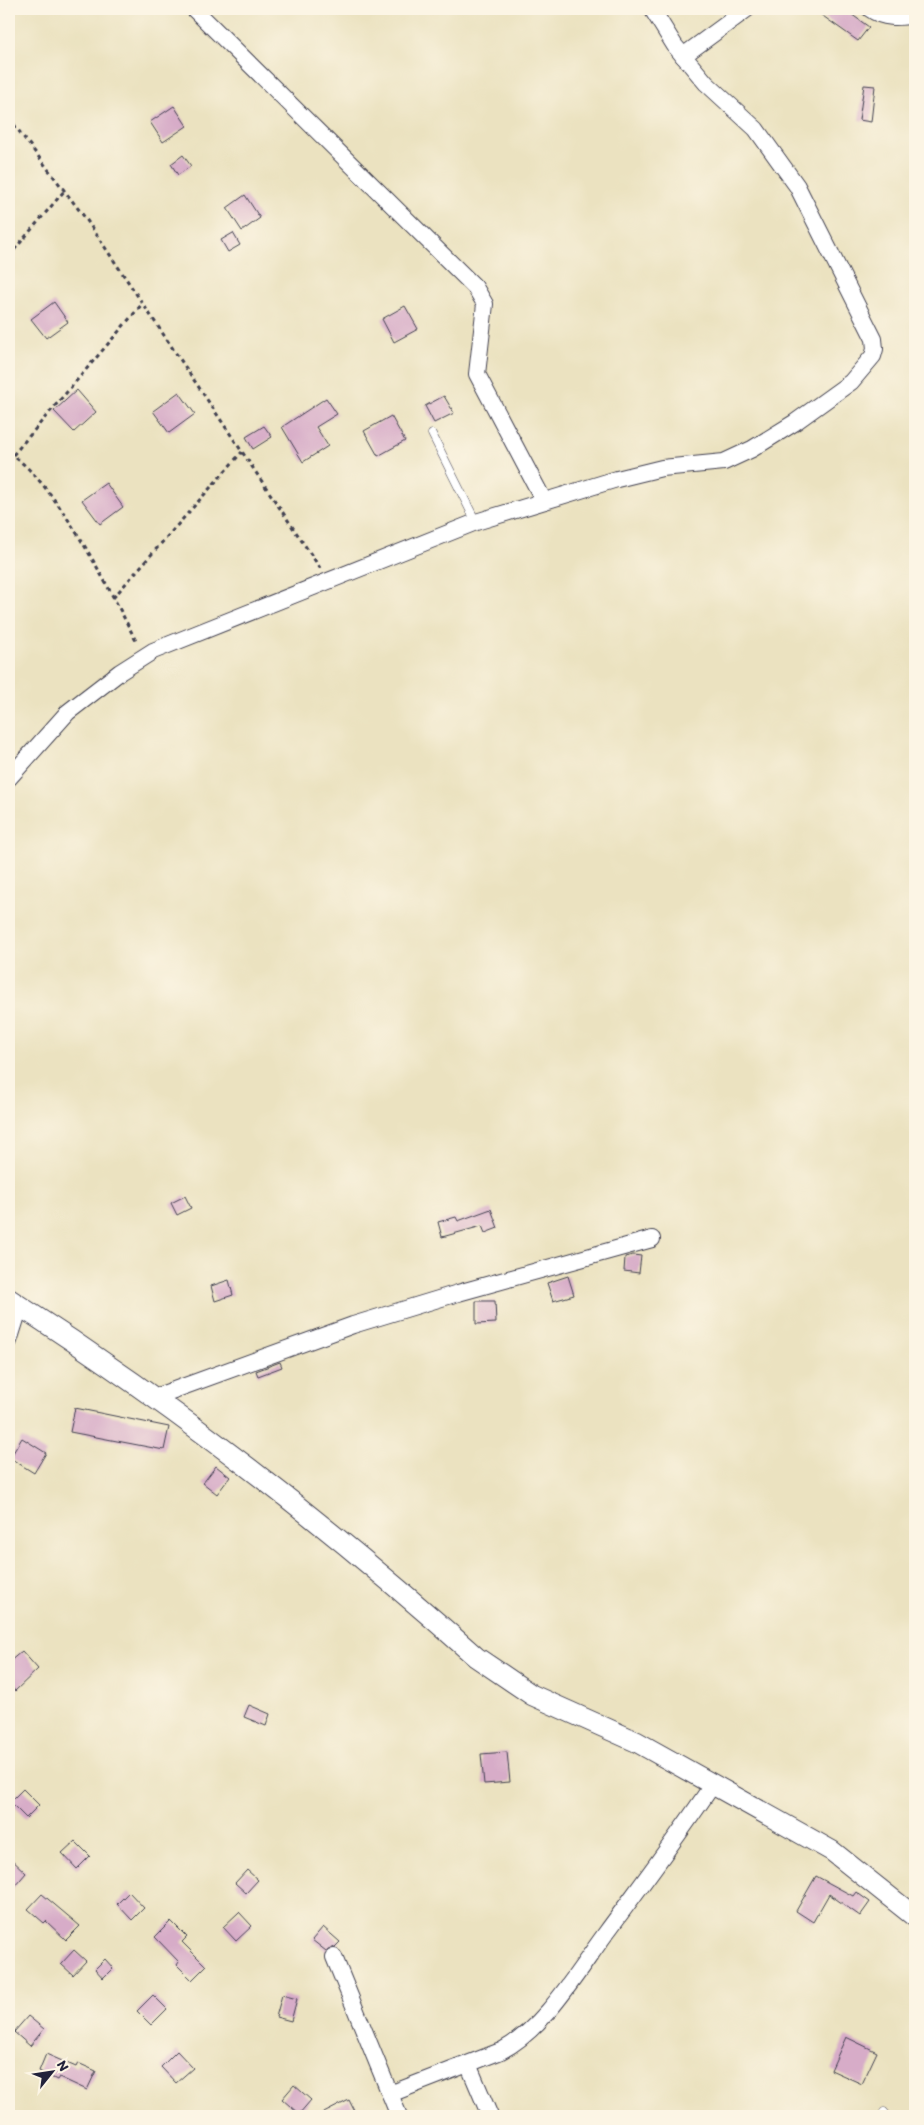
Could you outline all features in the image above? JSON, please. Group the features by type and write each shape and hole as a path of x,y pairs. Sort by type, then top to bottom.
{"street":[{"path":"194,9 475,287 485,304 477,374 544,501"},
{"path":"9,778 68,712 120,672 153,651 476,522 662,468 724,462 752,449 824,403 866,367 875,349 874,339 797,186 756,129 706,83 683,56 652,9"},
{"path":"683,56 746,9"},
{"path":"870,9 879,15 890,17 915,15"},
{"path":"152,1398 353,1325 458,1293 652,1239"},
{"path":"9,1341 14,1302 291,1498 484,1662 532,1695 637,1742 832,1851 915,1917"},
{"path":"390,2094 513,2045 542,2018 714,1784"},
{"path":"334,1956 399,2116"},
{"path":"468,2064 490,2116"}],"lane":[{"path":"432,434 476,522"}],"path":[{"path":"9,118 65,190 329,581"},
{"path":"9,256 65,190"},
{"path":"13,456 143,303"},
{"path":"113,598 242,452"},
{"path":"9,453 31,472 54,502 113,598 144,657"}],"building":[{"path":"813,9 844,9 869,27 858,41"},
{"path":"864,85 875,86 871,122 859,120"},
{"path":"174,106 187,126 163,142 150,122"},
{"path":"183,155 191,166 178,175 171,164"},
{"path":"245,195 260,218 242,231 227,208"},
{"path":"233,233 240,245 228,252 221,240"},
{"path":"54,302 68,322 46,338 31,319"},
{"path":"405,306 418,329 394,342 382,319"},
{"path":"77,390 96,412 74,432 54,411"},
{"path":"179,392 195,414 169,433 153,411"},
{"path":"444,396 454,413 434,423 425,406"},
{"path":"326,398 337,414 316,427 328,446 303,462 282,427"},
{"path":"391,416 405,441 378,456 364,431"},
{"path":"264,426 272,437 253,449 246,437"},
{"path":"106,483 123,507 100,524 82,500"},
{"path":"185,1196 191,1208 177,1215 171,1203"},
{"path":"491,1209 498,1228 485,1233 482,1226 442,1237 438,1222 456,1217 458,1221"},
{"path":"641,1256 639,1273 624,1271 625,1257"},
{"path":"568,1276 574,1295 553,1301 547,1283"},
{"path":"229,1280 233,1295 215,1301 211,1286"},
{"path":"476,1301 495,1301 496,1323 476,1324"},
{"path":"280,1362 282,1367 258,1376 256,1371"},
{"path":"75,1408 169,1427 164,1450 70,1432"},
{"path":"22,1438 46,1453 34,1473 10,1458"},
{"path":"216,1466 230,1477 217,1494 203,1483"},
{"path":"22,1651 38,1669 15,1691 9,1684 9,1662"},
{"path":"249,1705 270,1714 266,1726 244,1717"},
{"path":"507,1752 510,1782 484,1784 481,1754"},
{"path":"23,1789 39,1805 26,1818 10,1802"},
{"path":"75,1841 90,1856 77,1869 62,1853"},
{"path":"9,1857 26,1873 9,1893"},
{"path":"247,1870 258,1880 246,1893 235,1883"},
{"path":"816,1876 853,1896 856,1892 870,1902 860,1916 829,1894 813,1922 796,1911"},
{"path":"129,1892 144,1908 132,1920 117,1904"},
{"path":"42,1894 80,1926 66,1940 46,1921 44,1923 28,1909"},
{"path":"239,1912 252,1926 236,1941 223,1927"},
{"path":"171,1921 187,1937 182,1942 206,1966 192,1980 177,1965 179,1962 155,1937"},
{"path":"323,1927 340,1942 335,1947 326,1951 312,1940"},
{"path":"74,1950 86,1961 73,1975 61,1964"},
{"path":"105,1959 113,1968 103,1978 95,1969"},
{"path":"153,1995 167,2009 151,2025 137,2011"},
{"path":"282,1995 297,1999 291,2021 276,2017"},
{"path":"28,2016 44,2029 30,2046 14,2032"},
{"path":"846,2037 877,2052 862,2084 831,2070"},
{"path":"177,2051 193,2068 176,2083 161,2067"},
{"path":"46,2054 76,2067 78,2063 96,2071 87,2090 59,2077 57,2080 39,2071"},
{"path":"294,2085 311,2100 299,2114 282,2099"},
{"path":"349,2100 357,2116 318,2116"}]}
